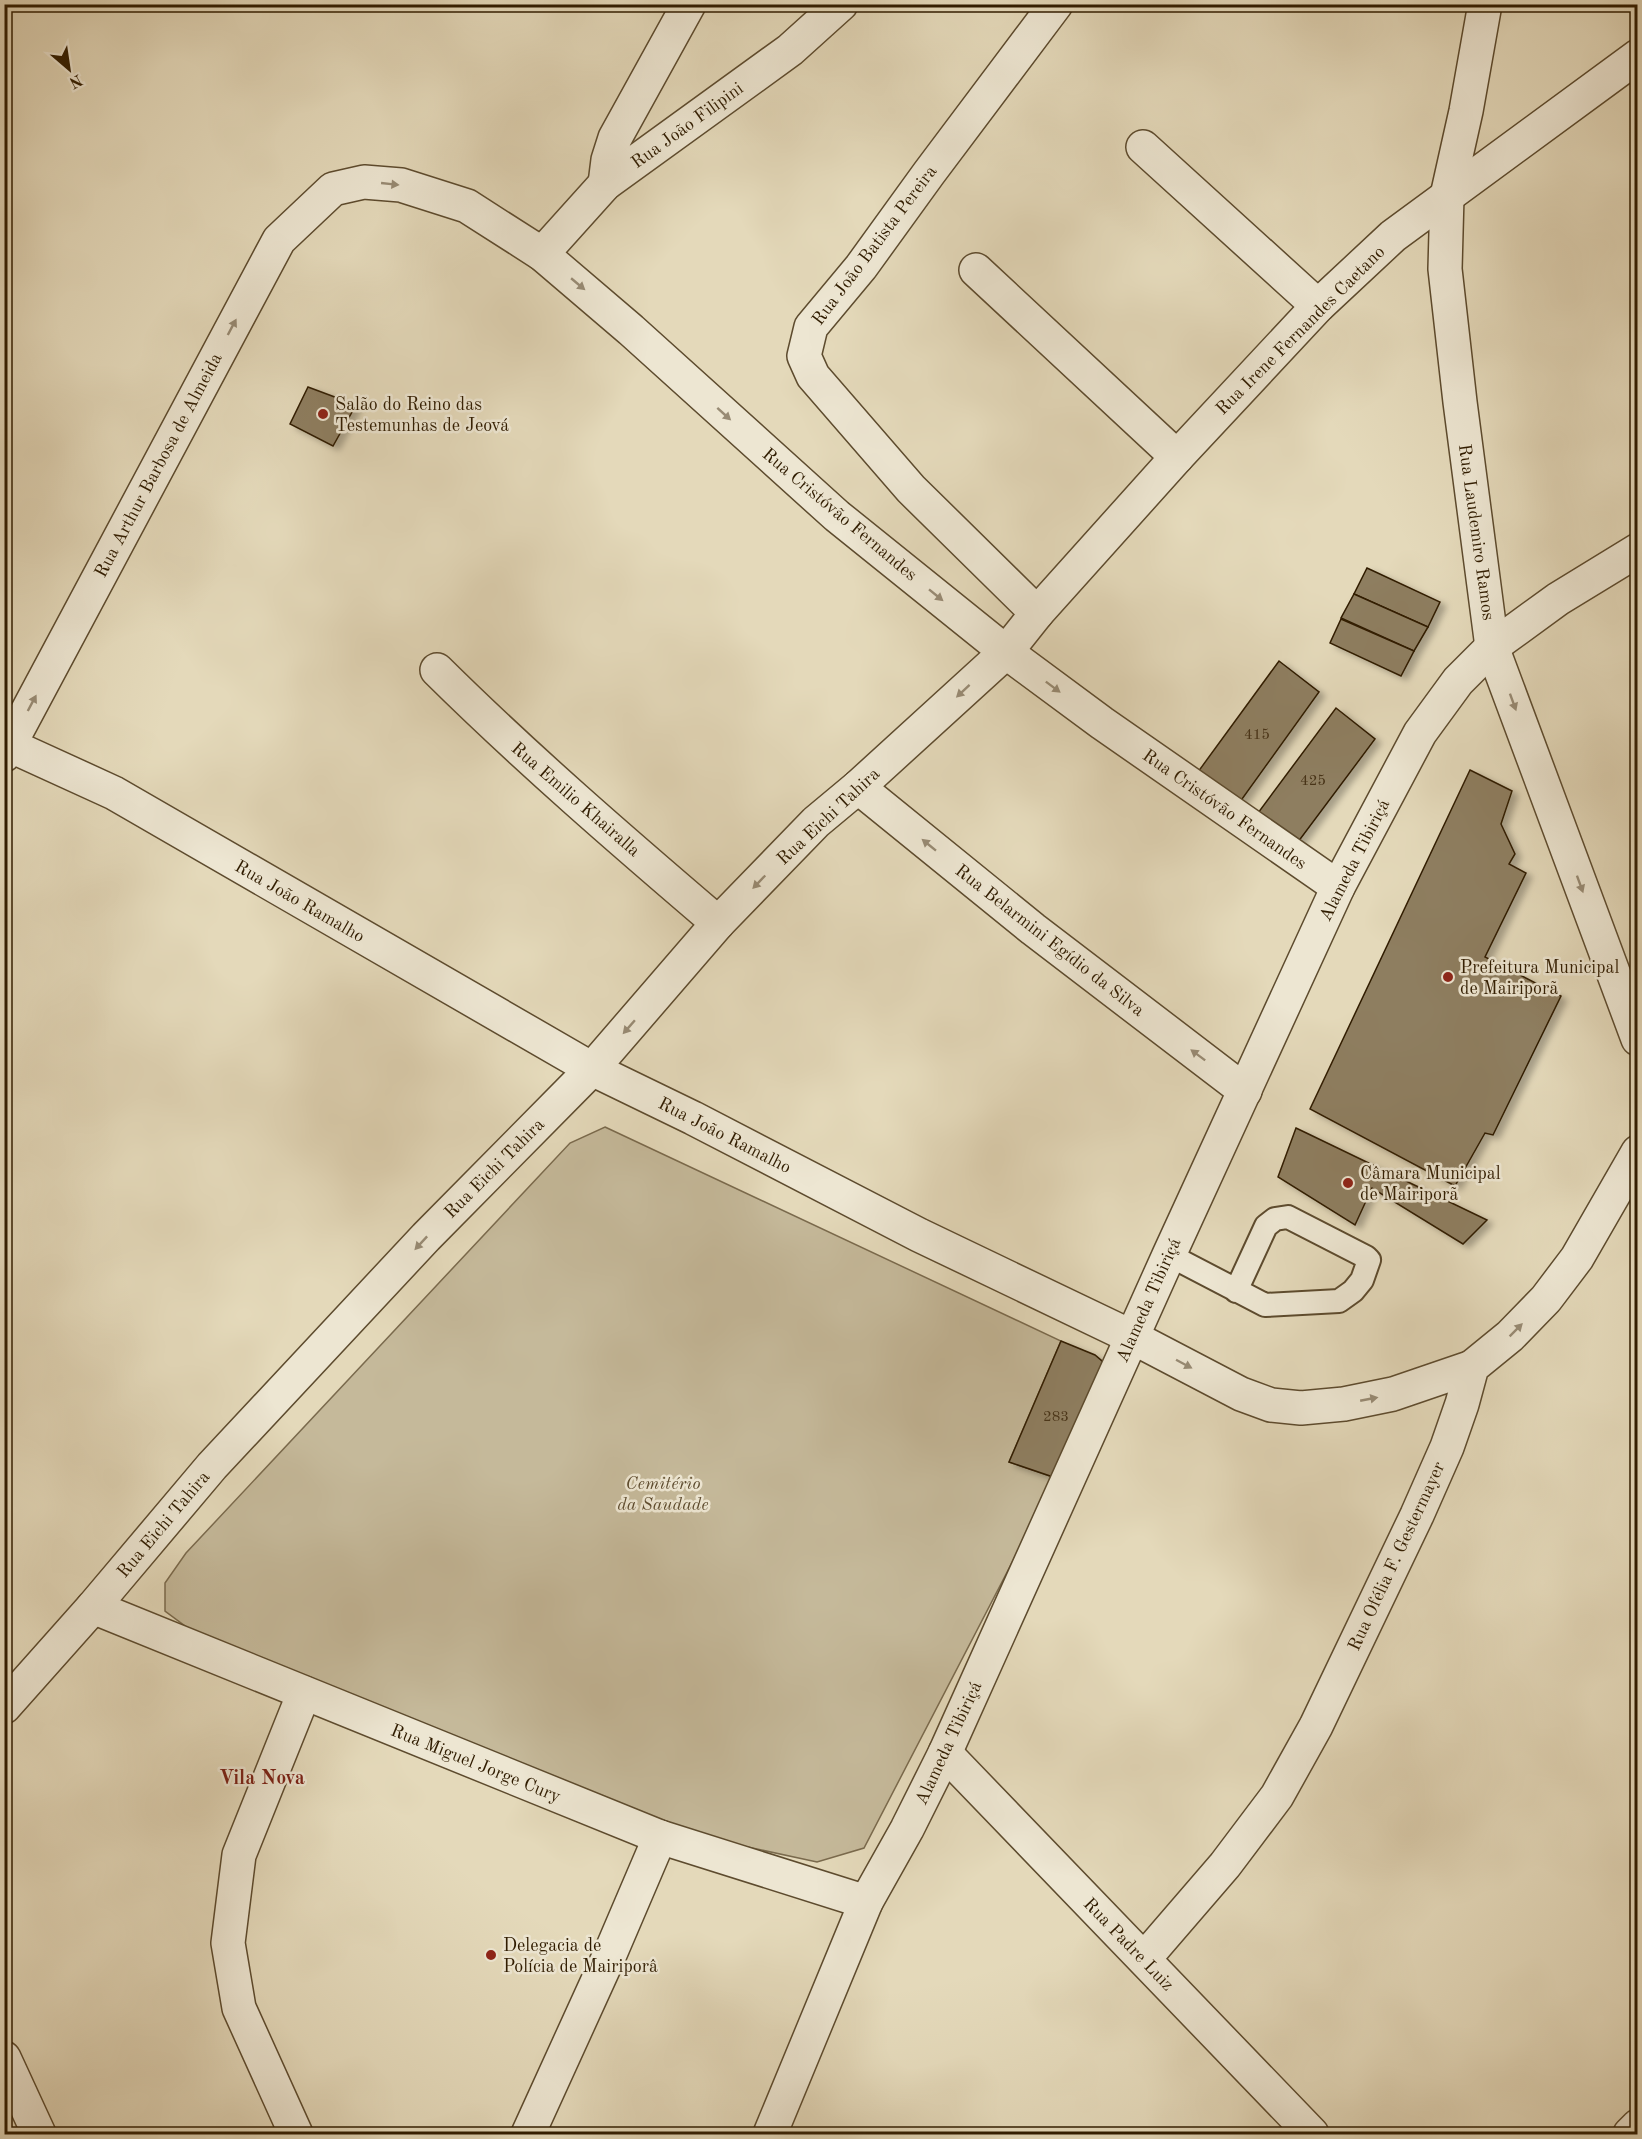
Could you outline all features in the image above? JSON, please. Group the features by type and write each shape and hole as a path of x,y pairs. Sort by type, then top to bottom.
{"street":[{"path":"605,184 615,138 689,4"},
{"name":"Rua João Filipini","path":"542,254 605,184 790,50 840,4"},
{"name":"Rua João Batista Pereira","path":"1037,613 911,489 813,376 804,356 811,327 861,267 1056,4"},
{"name":"Rua Laudemiro Ramos","path":"1485,4 1467,111 1447,196 1444,269 1492,647 1638,1039"},
{"name":"Rua Irene Fernandes Caetano","path":"1006,652 1037,613 1177,456 1318,306 1393,236 1638,56"},
{"path":"1143,147 1318,306"},
{"name":"Rua Cristóvão Fernandes","path":"333,189 364,182 401,186 467,206 542,254 631,330 837,516 1006,652 1102,723 1338,887"},
{"name":"Rua Arthur Barbosa de Almeida","path":"7,750 279,240 333,189"},
{"path":"976,270 1177,456"},
{"name":"Alameda Tibiriçá","path":"770,2134 866,1902 907,1829 945,1752 1168,1255 1338,887 1420,733 1458,681 1492,647 1558,599 1638,550"},
{"name":"Rua Eichi Tahira","path":"4,1707 93,1607 212,1466 426,1237 592,1069 718,923 816,822 858,787 1006,652"},
{"name":"Rua Emilio Khairalla","path":"437,670 502,734 584,808 718,923"},
{"name":"Rua João Ramalho","path":"7,750 114,793 592,1069 693,1118 919,1235 1132,1337 1241,1394 1271,1406 1301,1408 1344,1404 1393,1394 1472,1367"},
{"name":"Rua Belarmini Egídio da Silva","path":"858,787 1033,929 1245,1091"},
{"path":"1472,1367 1510,1336 1546,1299 1577,1258 1638,1152"},
{"name":"Rua Ofélia F. Gestermayer","path":"1143,1959 1225,1865 1277,1796 1294,1766 1417,1515 1447,1447 1472,1367"},
{"name":"Rua Miguel Jorge Cury","path":"93,1607 660,1837 866,1902"},
{"path":"296,2134 239,2007 228,1942 238,1855 303,1693"},
{"name":"Rua Padre Luiz","path":"945,1752 1312,2134"},
{"path":"528,2134 615,1944 660,1837"},
{"path":"4,2058 39,2134"},
{"path":"1629,2134 1638,2126"}],"lane":[{"path":"1168,1255 1205,1272 1236,1291 1265,1305 1339,1301 1353,1291 1362,1280 1369,1260 1288,1217 1275,1219 1266,1226 1236,1291"}],"green space":[{"name":"Cemitério da Saudade","path":"605,1127 1061,1341 1009,1462 1056,1478 864,1848 817,1862 706,1838 196,1634 165,1611 165,1583 186,1553 570,1143"}],"building":[{"name":"Salão do Reino das Testemunhas de Jeová","path":"308,387 356,405 333,446 290,424"},
{"path":"1367,568 1440,602 1428,627 1354,594"},
{"path":"1354,594 1428,627 1414,651 1341,618"},
{"path":"1341,619 1414,651 1401,676 1330,643"},
{"path":"1279,661 1319,692 1237,806 1195,776"},
{"path":"1336,708 1375,739 1292,850 1252,821"},
{"name":"Prefeitura Municipal de Mairiporã","path":"1470,770 1512,791 1501,824 1515,854 1509,864 1526,873 1485,957 1561,996 1493,1135 1485,1133 1455,1186 1310,1109"},
{"name":"Câmara Municipal de Mairiporã","path":"1296,1128 1487,1220 1463,1244 1372,1188 1355,1225 1278,1177"},
{"path":"1061,1341 1095,1355 1102,1361 1103,1370 1056,1478 1009,1462"}],"place":[{"name":"Salão do Reino das Testemunhas de Jeová","path":"323,414"},
{"name":"Prefeitura Municipal de Mairiporã","path":"1448,977"},
{"name":"Câmara Municipal de Mairiporã","path":"1348,1183"},
{"name":"Delegacia de Polícia de Mairiporâ","path":"491,1955"}],"district":[{"name":"Vila Nova","path":"262,1777"}]}
